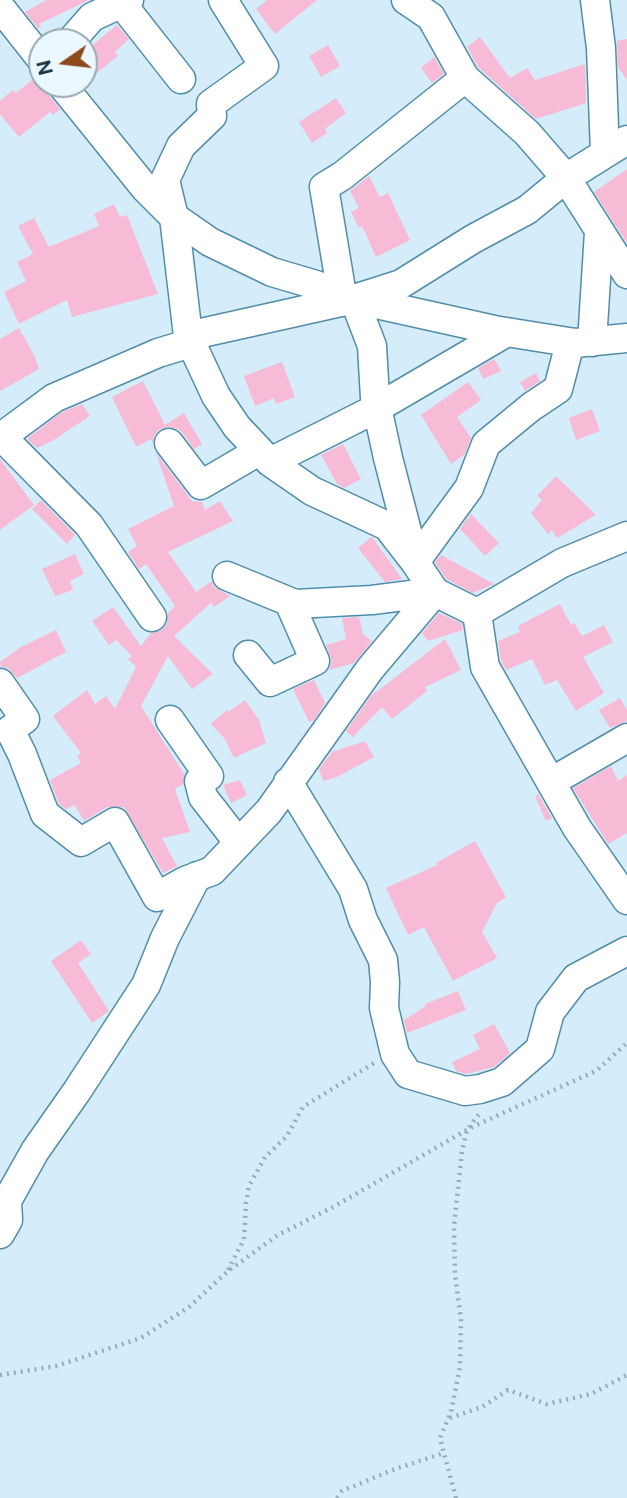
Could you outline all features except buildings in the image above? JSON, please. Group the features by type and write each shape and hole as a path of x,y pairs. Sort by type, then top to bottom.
{"street":[{"path":"223,0 264,66 211,104 212,116 181,146 165,180 174,217 189,340 216,396 237,427 265,456 313,491 387,526 435,592 477,613"},
{"path":"406,0 437,9 465,78 527,133 566,178 627,274"},
{"path":"152,617 89,525 1,438 54,398 189,340 401,284 473,239 527,210 566,178 616,146 595,0"},
{"path":"82,28 92,17 126,2 181,79"},
{"path":"0,7 28,42"},
{"path":"415,562 377,408 372,346 348,297 324,187 342,176 465,78"},
{"path":"72,98 145,188 174,217 210,242 272,272 348,297 507,332 581,342 627,338"},
{"path":"415,562 469,488 486,444 558,389 581,342 599,232"},
{"path":"169,443 201,485 377,408 507,332"},
{"path":"477,613 562,564 627,536"},
{"path":"227,576 295,604 372,600 435,592"},
{"path":"0,683 25,719 10,730 45,814 81,842 115,822 158,897 212,871 269,811 370,669 435,592"},
{"path":"248,655 270,682 316,662 289,602"},
{"path":"477,613 485,667 577,828 627,900"},
{"path":"170,720 209,776 199,781 203,797 238,842"},
{"path":"551,782 627,738"},
{"path":"288,782 353,889 363,920 383,960 386,982 384,1008 395,1054 408,1074 465,1091 502,1082 540,1049 550,1012 576,978 627,950"},
{"path":"0,1234 8,1220 6,1201 35,1151 146,985 165,938 197,876"}],"path":[{"path":"0,1375 57,1366 141,1338 189,1307 228,1270 278,1235 335,1206 467,1130 596,1071 627,1043"},
{"path":"228,1270 244,1239 249,1186 265,1157 287,1136 303,1108 370,1064 395,1054"},
{"path":"456,1498 440,1438 449,1418 460,1367 461,1319 455,1275 454,1226 462,1151 467,1130"},
{"path":"449,1418 482,1406 508,1390 547,1404 591,1394 627,1376"},
{"path":"337,1498 342,1491 353,1486 444,1453"}]}
